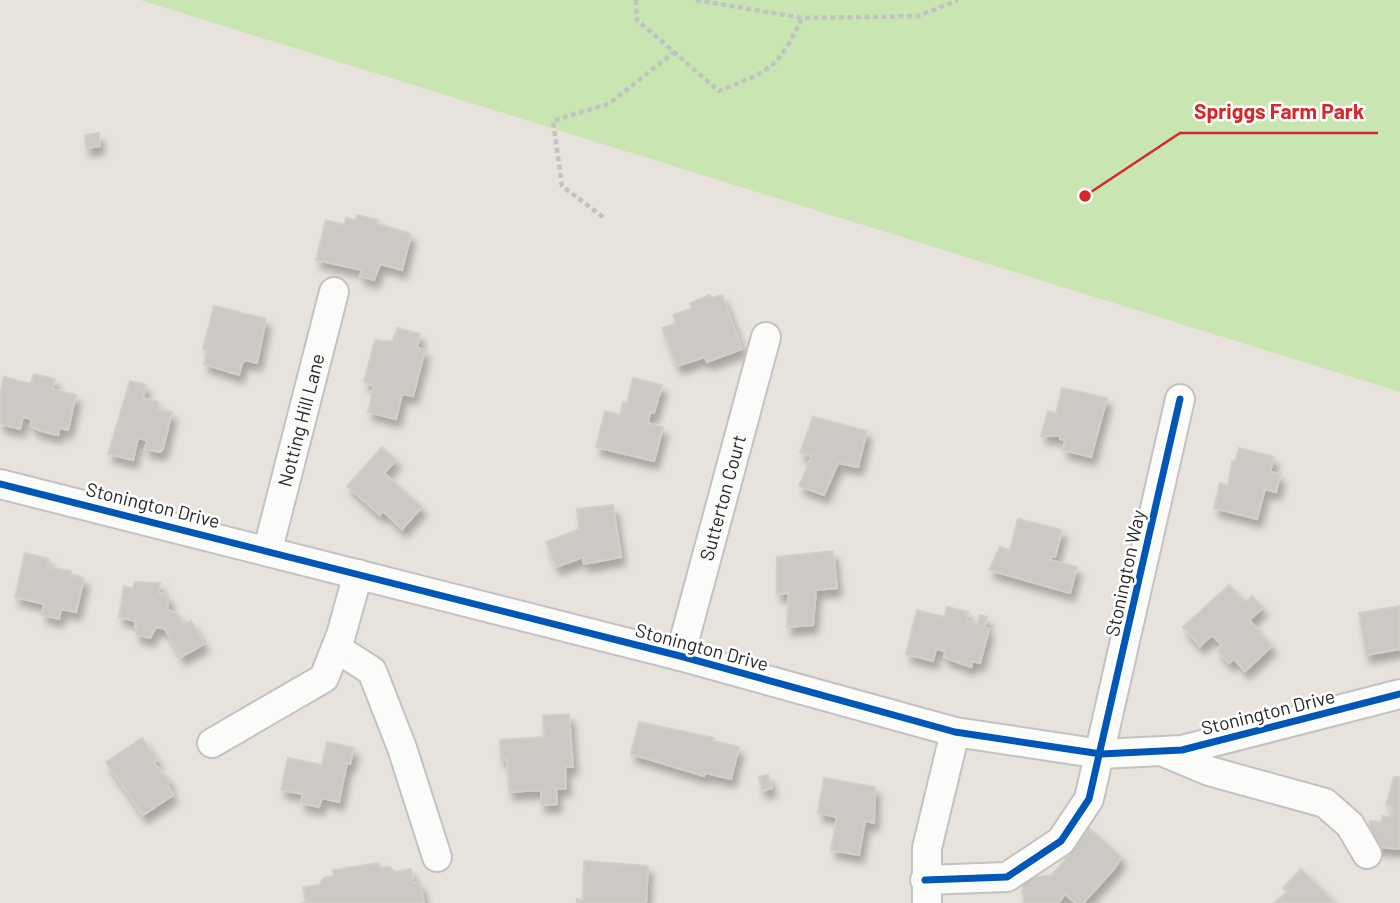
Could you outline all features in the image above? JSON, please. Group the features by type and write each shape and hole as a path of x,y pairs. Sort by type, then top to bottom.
{"street":[{"name":"Notting Hill Lane","path":"268,549 334,292"},
{"name":"Sutterton Court","path":"680,656 766,337"},
{"name":"Stonington Way","path":"926,891 1007,877 1061,841 1089,799 1180,399"},
{"name":"Stonington Drive","path":"0,484 268,549 680,656 955,732 1101,754 1164,752 1400,694"},
{"path":"212,743 324,678 358,574"},
{"path":"336,648 372,671 402,748 437,857"},
{"path":"926,891 927,848 955,732"},
{"path":"1164,752 1209,771 1325,803 1350,825 1367,854"}],"path":[{"path":"636,0 637,20 719,91 769,71 789,47 803,18"},
{"path":"696,0 803,18 919,16 958,0"},
{"path":"603,217 562,186 553,121 610,103 673,52"}],"green space":[{"path":"140,0 1400,0 1400,392"}],"building":[{"path":"99,133 100,146 86,148 85,135"},
{"path":"357,215 378,220 377,224 411,234 402,270 380,264 374,280 360,276 362,270 316,260 326,220 344,225 346,218 355,220"},
{"path":"710,295 712,298 722,295 742,349 707,362 705,357 677,366 662,328 676,323 673,315 692,308 690,303"},
{"path":"214,306 266,319 257,363 246,360 242,363 239,375 204,364 207,350 203,349"},
{"path":"398,328 420,334 417,348 425,350 413,396 402,394 396,419 368,412 374,386 364,382 375,340 392,342"},
{"path":"34,374 55,379 52,389 76,395 68,430 59,428 58,435 30,426 32,419 23,417 20,429 0,424 0,392 4,377 31,384"},
{"path":"633,378 662,385 654,413 650,412 648,423 663,427 654,461 596,447 605,411 620,415 623,402 627,403"},
{"path":"130,381 146,385 143,398 158,402 157,409 172,412 163,449 160,452 145,449 147,440 138,438 133,460 108,454"},
{"path":"1062,388 1107,398 1091,457 1063,450 1065,440 1060,439 1060,436 1041,436 1048,411 1056,413"},
{"path":"813,417 867,431 858,467 838,463 824,495 799,486 812,456 800,453"},
{"path":"382,447 396,460 384,473 422,507 402,529 383,511 380,515 347,486"},
{"path":"1239,448 1274,457 1270,472 1280,474 1276,492 1265,489 1257,519 1214,508 1220,483 1228,486 1232,461 1235,462"},
{"path":"613,505 621,557 584,564 583,557 556,567 546,542 579,529 577,509"},
{"path":"1018,519 1062,530 1055,557 1051,556 1050,560 1077,567 1070,593 989,570 1000,547 1010,550"},
{"path":"833,551 837,588 816,590 813,625 787,627 789,593 777,594 777,557"},
{"path":"25,553 49,559 47,567 71,571 70,574 84,578 76,612 61,609 59,619 42,615 44,604 15,597"},
{"path":"134,582 160,583 158,593 168,595 168,610 177,613 184,624 191,621 204,644 181,657 165,629 156,627 150,638 137,635 135,621 119,617 124,586 133,589"},
{"path":"1229,585 1245,602 1252,596 1263,608 1249,620 1272,646 1245,671 1234,659 1229,663 1226,660 1217,650 1222,645 1212,635 1200,646 1183,627"},
{"path":"1400,606 1400,649 1366,655 1359,613"},
{"path":"947,607 968,612 966,621 977,624 980,615 987,617 984,627 989,629 980,663 972,661 971,667 944,657 945,651 936,649 933,661 906,654 917,610 944,617"},
{"path":"569,714 573,767 565,767 566,788 556,789 557,804 541,805 541,790 509,792 507,759 501,760 500,740 544,737 543,716"},
{"path":"639,722 714,738 713,741 739,747 731,779 705,773 704,776 631,754"},
{"path":"142,738 157,760 153,762 170,782 167,784 173,795 143,815 106,762"},
{"path":"327,742 354,748 350,764 347,763 339,802 322,798 319,807 301,803 303,794 281,790 288,758 322,765"},
{"path":"768,775 772,788 762,791 759,777"},
{"path":"1394,777 1400,777 1400,849 1367,846 1370,821 1381,822 1382,816 1391,817 1392,806 1386,805"},
{"path":"824,778 875,787 874,823 865,821 859,855 831,850 837,817 818,813"},
{"path":"1089,828 1121,857 1115,868 1083,903 1076,903 1065,894 1058,903 1024,903 1022,879 1052,875 1078,844 1075,842 1082,830"},
{"path":"584,861 648,866 646,903 577,903 577,899 583,900"},
{"path":"379,863 380,868 389,867 396,872 411,869 413,883 420,882 424,903 301,903 306,902 303,887 319,885 324,878 334,876 333,870"},
{"path":"1301,869 1334,903 1274,903 1287,892 1283,888"}],"cycle path":[{"path":"925,880 1007,877 1061,841 1089,799 1180,399"},
{"path":"0,484 680,656 955,732 1101,754 1182,750 1400,694"}],"place":[{"name":"Spriggs Farm Park","path":"1085,196"}]}
